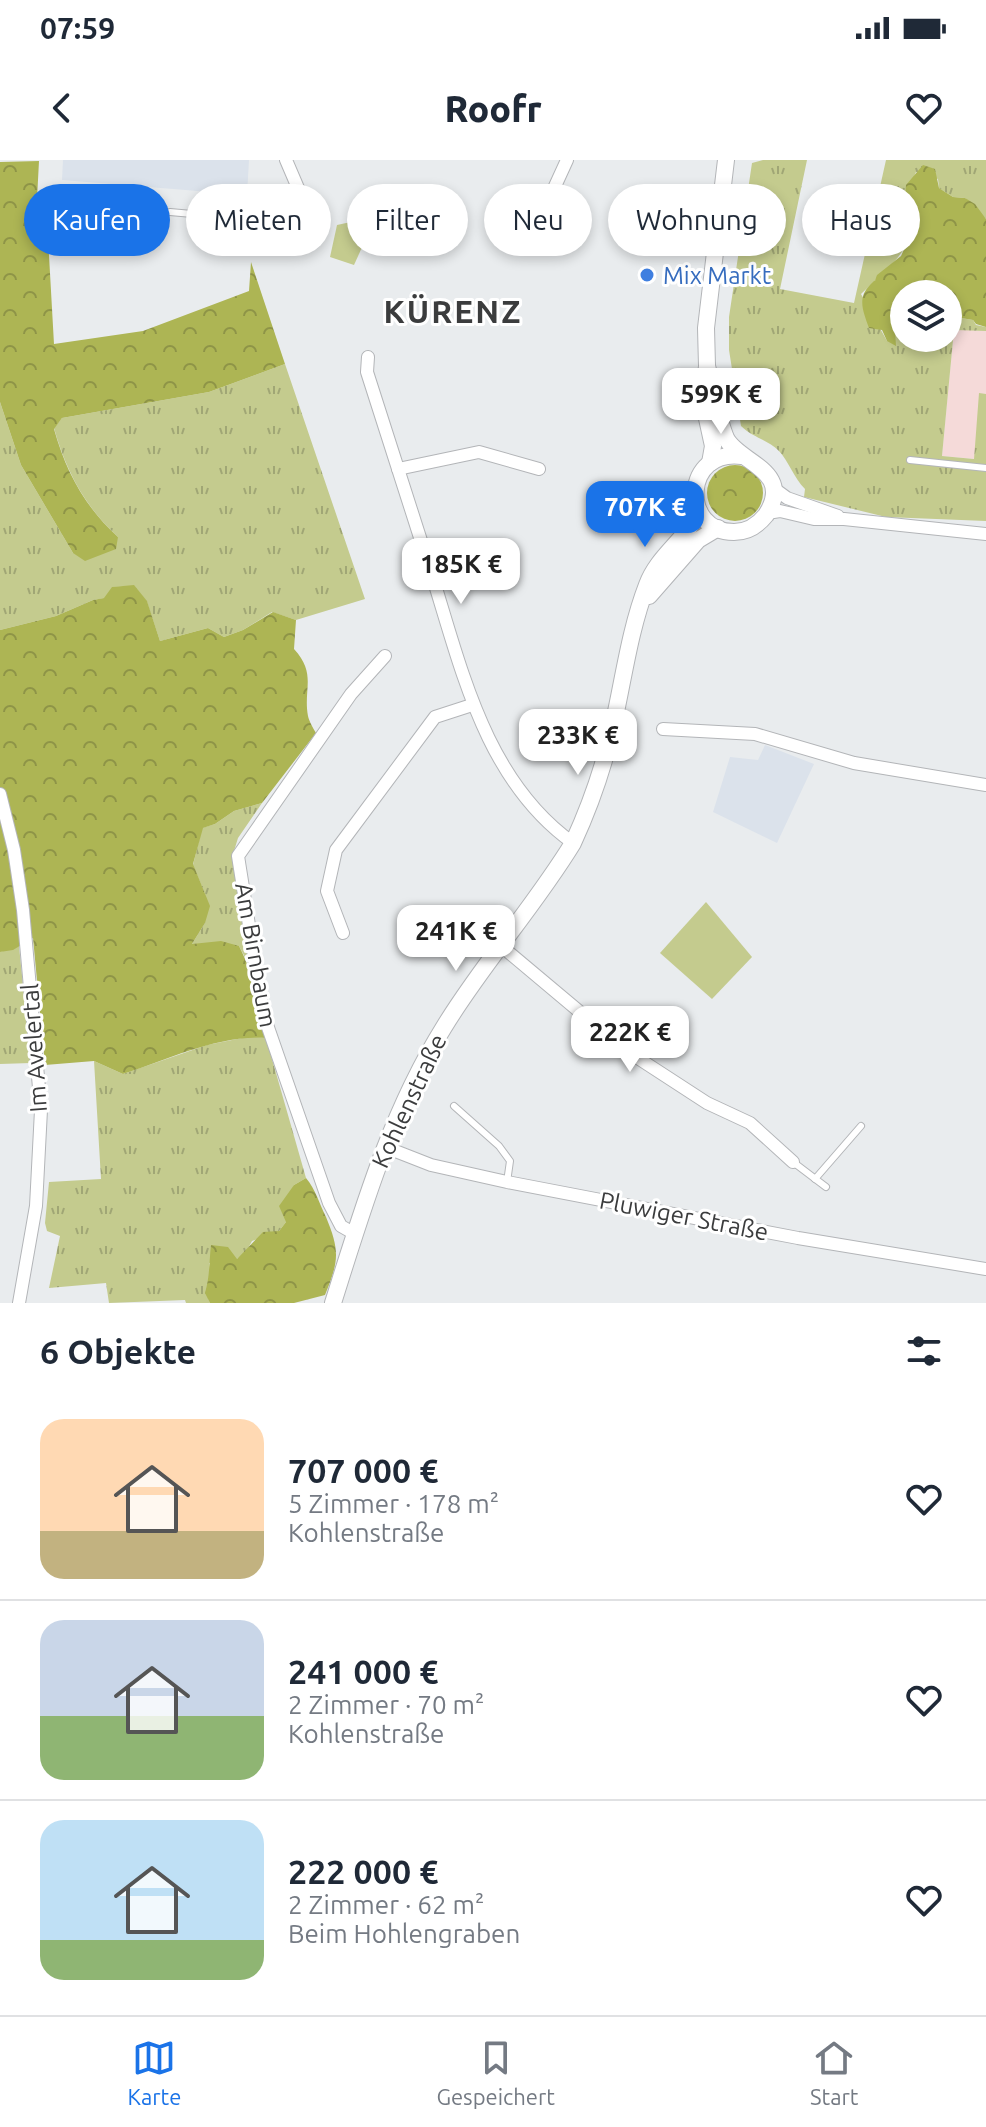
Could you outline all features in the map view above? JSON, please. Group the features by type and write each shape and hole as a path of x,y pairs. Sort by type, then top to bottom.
{"main road":[{"path":"710,463 714,449 703,400 707,366 706,328 726,160"},
{"path":"707,366 730,444 742,456 762,467 772,487 767,513 757,524 743,531 732,532 718,528 699,511 696,485 702,471 710,463 725,456 742,456"},
{"name":"Kohlenstraße","path":"333,1303 385,1147 432,1046 573,843 587,814 601,769 640,607 652,573 691,526 699,511"},
{"name":"Kohlenstraße","path":"640,607 698,540 718,528"}],"street":[{"path":"286,160 296,184"},
{"path":"556,184 567,160"},
{"path":"368,357 367,372 472,705 514,780 551,827 573,843"},
{"path":"398,469 479,452 539,469"},
{"path":"772,487 787,498 844,519"},
{"path":"767,513 780,511 814,519 844,519 986,534"},
{"name":"Am Birnbaum","path":"355,1234 341,1226 329,1203 263,1013 238,856 351,694 385,656"},
{"path":"343,933 327,891 336,850 353,823 392,777 435,717 472,705"},
{"path":"663,729 755,734 854,763 986,785"},
{"name":"Im Avelertal","path":"0,794 14,850 23,910 41,1110 36,1206 19,1303"},
{"path":"500,945 624,1049 707,1103 750,1123 793,1162"},
{"name":"Pluwiger Straße","path":"385,1147 431,1165 507,1182 798,1238 986,1269"}],"lane":[{"path":"170,212 186,213"},
{"path":"910,460 986,468"},
{"path":"454,1106 499,1146 510,1161 507,1182"},
{"path":"815,1179 861,1126"},
{"path":"793,1162 826,1187"}],"shaded area":[{"path":"63,160 249,160 248,184 186,184 186,190 170,189 170,184 62,180"},
{"path":"962,330 986,331 986,460 942,456 952,352 962,352"},
{"path":"765,745 814,764 777,843 713,812 730,757 758,760"}],"green space":[{"path":"807,160 780,289 854,303 865,256 899,256 861,294 887,341 890,336 890,352 952,352 942,456 974,459 979,393 986,394 986,521 886,517 804,497 805,489 779,451 741,426 729,350 729,317 738,256 786,256 786,184 749,184 752,163"},
{"path":"886,160 986,160 986,219 965,198 953,197 939,188 938,179 916,172 913,184 881,184"},
{"path":"39,161 38,184 24,184 24,256 49,256 54,344 143,331 249,291 251,262 285,364 209,392 62,418 54,429 64,460 86,501 118,537 116,549 85,561 73,553 21,465 0,402 0,162"},
{"path":"923,165 935,169 939,188 953,197 965,198 975,204 986,219 986,327 962,318 962,280 890,280 890,343 882,330 869,328 863,310 862,300 866,290 877,275 901,256 920,256 920,184 907,184"},
{"path":"347,223 347,256 358,256 354,265 330,257 337,225"},
{"path":"962,318 973,320 976,325 986,327 986,331 962,330"},
{"path":"285,364 365,599 296,620 272,612 243,630 224,637 208,628 160,641 147,602 134,586 113,587 105,598 56,616 0,630 0,402 21,465 73,553 118,537 86,501 64,459 54,428 62,418 209,392"},
{"path":"735,465 755,473 763,493 755,513 735,521 715,513 707,493 715,473"},
{"path":"134,585 147,601 160,641 208,628 224,637 273,612 296,620 294,649 305,666 308,716 316,733 262,803 234,811 203,828 193,864 210,906 205,923 192,944 221,941 239,946 252,979 266,1038 212,1044 123,1074 94,1061 45,1065 33,938 13,950 0,952 0,630 56,616 104,598 112,587"},
{"path":"262,803 238,838 234,851 248,963 239,946 192,944 205,923 205,894 193,865 202,828 215,824 234,811"},
{"path":"706,902 752,957 712,999 660,953"},
{"path":"19,946 31,1063 0,1064 0,952"},
{"path":"247,1037 266,1038 306,1178 294,1185 286,1222 279,1231 252,1241 246,1252 237,1259 209,1263 207,1293 210,1303 186,1303 185,1300 109,1303 106,1283 49,1288 60,1236 47,1231 45,1223 49,1182 101,1179 94,1061 123,1074 207,1045"},
{"path":"306,1178 326,1217 336,1248 333,1273 325,1295 294,1303 210,1303 205,1293 211,1245 228,1247 237,1259 263,1232 279,1231 286,1222 279,1206 294,1185"}],"place":[{"name":"Mix Markt","path":"647,275"}],"district":[{"name":"KÜRENZ","path":"453,311"}]}
